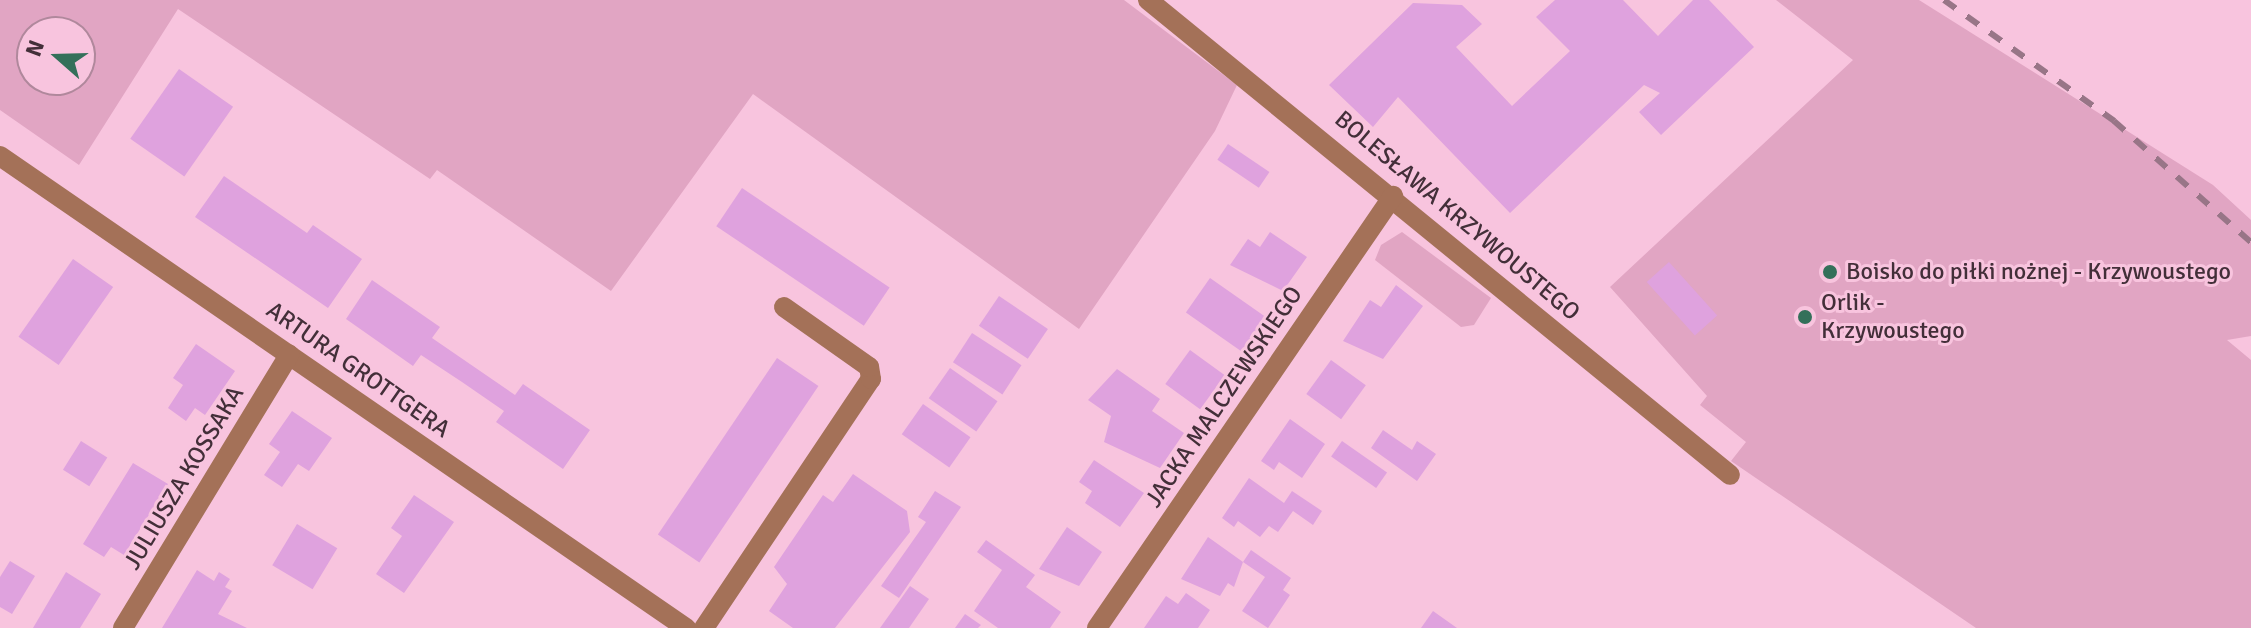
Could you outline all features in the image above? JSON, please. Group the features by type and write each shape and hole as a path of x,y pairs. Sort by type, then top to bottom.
{"street":[{"name":"BOLESŁAWA KRZYWOUSTEGO","path":"1148,0 1393,196 1730,475"},
{"name":"ARTURA GROTTGERA","path":"0,156 686,628"},
{"name":"JACKA MALCZEWSKIEGO","path":"1097,628 1393,196"},
{"path":"704,628 871,379 869,367 784,307"},
{"name":"JULIUSZA KOSSAKA","path":"123,628 289,355"}],"shaded area":[{"path":"0,0 1124,0 1237,85 1215,131 1079,329 753,94 611,291 437,170 430,179 178,9 79,165 0,110"},
{"path":"1776,0 1919,0 2213,185 2251,220 2251,336 2227,340 2251,360 2251,628 1976,628 1731,461 1746,442 1700,405 1707,396 1610,287 1853,60"},
{"path":"1402,232 1491,298 1474,325 1461,327 1375,260 1381,245"}],"building":[{"path":"1555,0 1623,0 1658,36 1693,0 1709,0 1754,47 1661,135 1639,112 1660,93 1644,85 1510,213 1398,97 1373,127 1329,85 1413,3 1462,5 1482,24 1456,47 1512,106 1570,51 1536,17"},
{"path":"179,69 233,107 184,176 130,139"},
{"path":"1228,144 1269,172 1259,188 1217,160"},
{"path":"224,176 307,233 313,225 362,259 328,308 195,217"},
{"path":"742,188 890,288 864,326 716,226"},
{"path":"1270,232 1307,257 1283,291 1230,265 1248,239 1260,247"},
{"path":"73,259 113,287 59,365 19,337"},
{"path":"1669,262 1717,316 1695,336 1647,282"},
{"path":"1210,278 1266,317 1242,351 1186,312"},
{"path":"372,280 440,327 432,338 515,395 523,384 590,430 563,469 496,422 504,411 421,355 413,366 346,319"},
{"path":"1396,285 1423,306 1383,359 1343,341 1370,300 1381,307"},
{"path":"999,296 1048,329 1028,359 979,326"},
{"path":"972,333 1021,365 1002,394 953,362"},
{"path":"196,344 235,371 205,415 195,408 186,421 168,408 183,385 173,378"},
{"path":"1190,350 1225,375 1200,409 1165,384"},
{"path":"777,358 818,386 699,563 658,535"},
{"path":"1331,360 1366,385 1341,419 1306,394"},
{"path":"950,368 998,401 976,432 929,398"},
{"path":"1117,369 1160,399 1152,411 1184,433 1160,468 1104,442 1111,416 1088,400"},
{"path":"923,404 971,437 949,468 902,434"},
{"path":"292,411 332,438 309,471 298,464 282,487 264,475 280,452 269,444"},
{"path":"1290,419 1325,444 1302,478 1279,462 1274,470 1261,461"},
{"path":"1383,430 1412,450 1417,441 1436,454 1417,481 1371,448"},
{"path":"81,441 107,457 89,486 63,470"},
{"path":"1342,441 1387,473 1376,488 1331,457"},
{"path":"1094,460 1144,493 1120,527 1085,503 1092,491 1079,482"},
{"path":"133,463 168,484 124,555 111,547 104,557 83,544"},
{"path":"853,474 907,511 910,532 835,628 793,628 769,611 787,584 774,567 823,495 833,502"},
{"path":"1249,478 1284,503 1292,491 1322,511 1313,525 1293,511 1278,532 1269,526 1260,537 1238,521 1234,527 1222,518"},
{"path":"935,491 961,507 899,598 881,586 926,522 918,517"},
{"path":"414,495 454,522 404,593 376,574 402,536 391,528"},
{"path":"297,524 337,548 313,589 272,565"},
{"path":"1067,527 1102,552 1079,586 1039,569"},
{"path":"1208,537 1243,562 1234,587 1228,583 1220,596 1181,579"},
{"path":"986,540 1035,575 1026,587 1061,612 1050,628 998,628 974,611 1002,570 977,552"},
{"path":"1251,550 1291,578 1283,590 1290,595 1268,628 1242,611 1265,577 1243,562"},
{"path":"10,561 35,576 12,614 0,607 0,577"},
{"path":"197,570 214,581 219,572 230,579 225,587 232,591 218,614 247,628 162,628"},
{"path":"66,572 101,594 80,628 33,628"},
{"path":"910,586 929,599 909,628 880,628"},
{"path":"1186,593 1210,610 1198,628 1144,628 1166,596 1178,604"},
{"path":"1433,611 1457,628 1421,628"},
{"path":"965,614 981,625 978,628 955,628"}],"railway":[{"path":"1944,0 2114,121 2251,242"}],"place":[{"name":"Boisko do piłki nożnej - Krzywoustego","path":"1830,272"},
{"name":"Orlik - Krzywoustego","path":"1805,317"}]}
